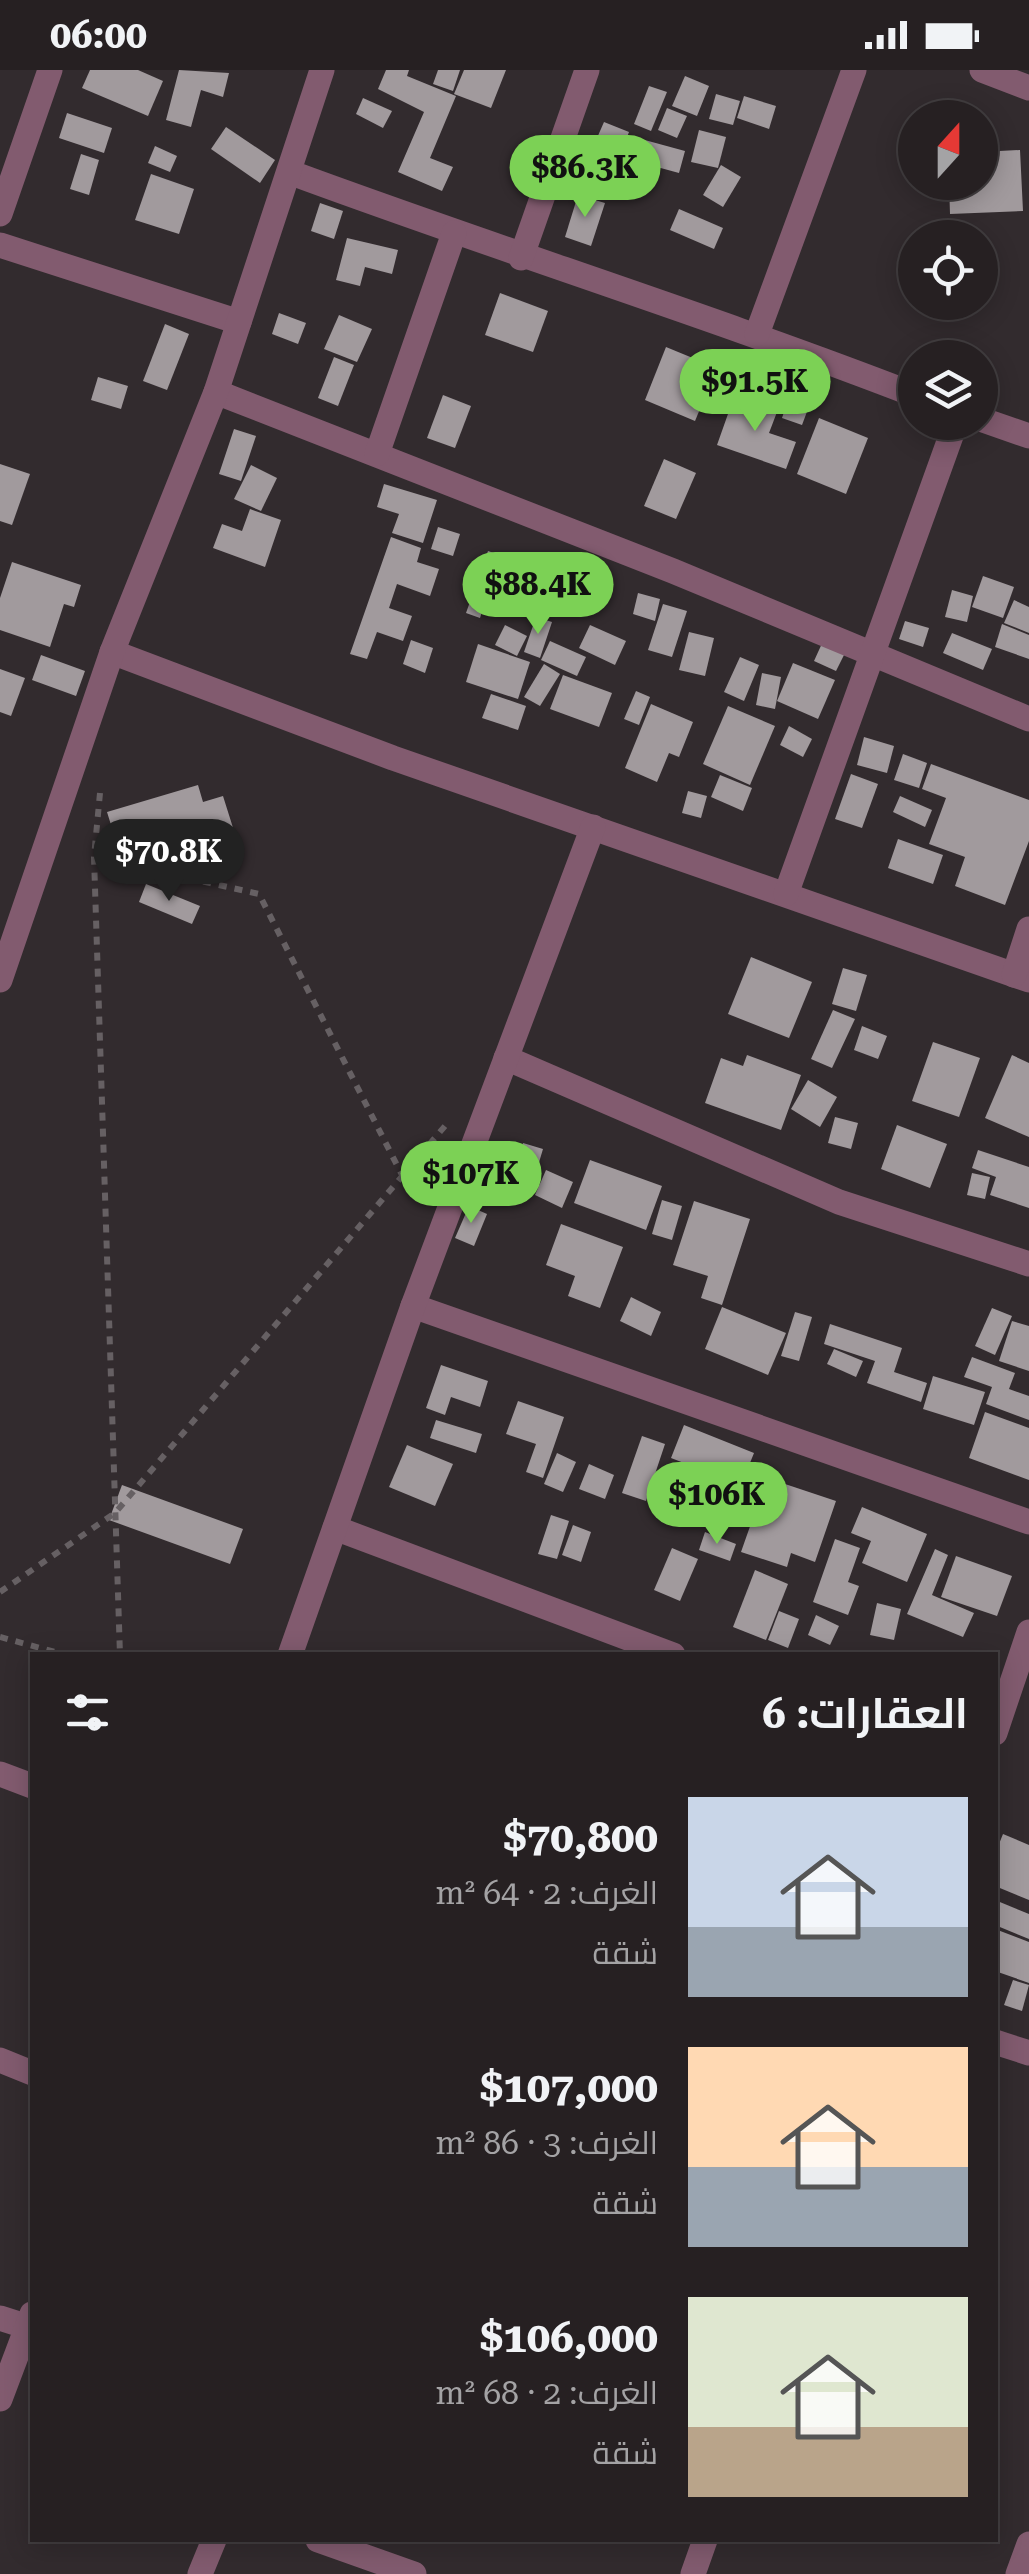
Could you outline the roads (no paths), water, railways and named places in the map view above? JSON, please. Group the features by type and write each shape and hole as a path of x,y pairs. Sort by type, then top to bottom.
{"street":[{"path":"0,214 50,70"},
{"path":"1,976 112,652 216,392 322,70"},
{"path":"521,258 587,70"},
{"path":"758,334 854,70"},
{"path":"982,70 1029,88"},
{"path":"289,172 521,258 758,334 898,388"},
{"path":"377,454 454,233"},
{"path":"0,244 239,322"},
{"path":"216,392 1029,720"},
{"path":"998,425 1029,436"},
{"path":"786,894 950,440"},
{"path":"112,652 392,758 1022,977 1029,928"},
{"path":"291,1652 413,1306 594,826"},
{"path":"506,1058 839,1202 1029,1264"},
{"path":"413,1306 1029,1522"},
{"path":"334,1528 665,1652"},
{"path":"998,1724 1029,1632"},
{"path":"0,1774 30,1785"},
{"path":"998,2043 1029,2053"},
{"path":"0,2060 30,2072"},
{"path":"0,2318 30,2321 0,2399"},
{"path":"200,2574 213,2542"},
{"path":"324,2542 414,2574"},
{"path":"693,2574 704,2542"},
{"path":"1018,2574 1028,2548"}]}
